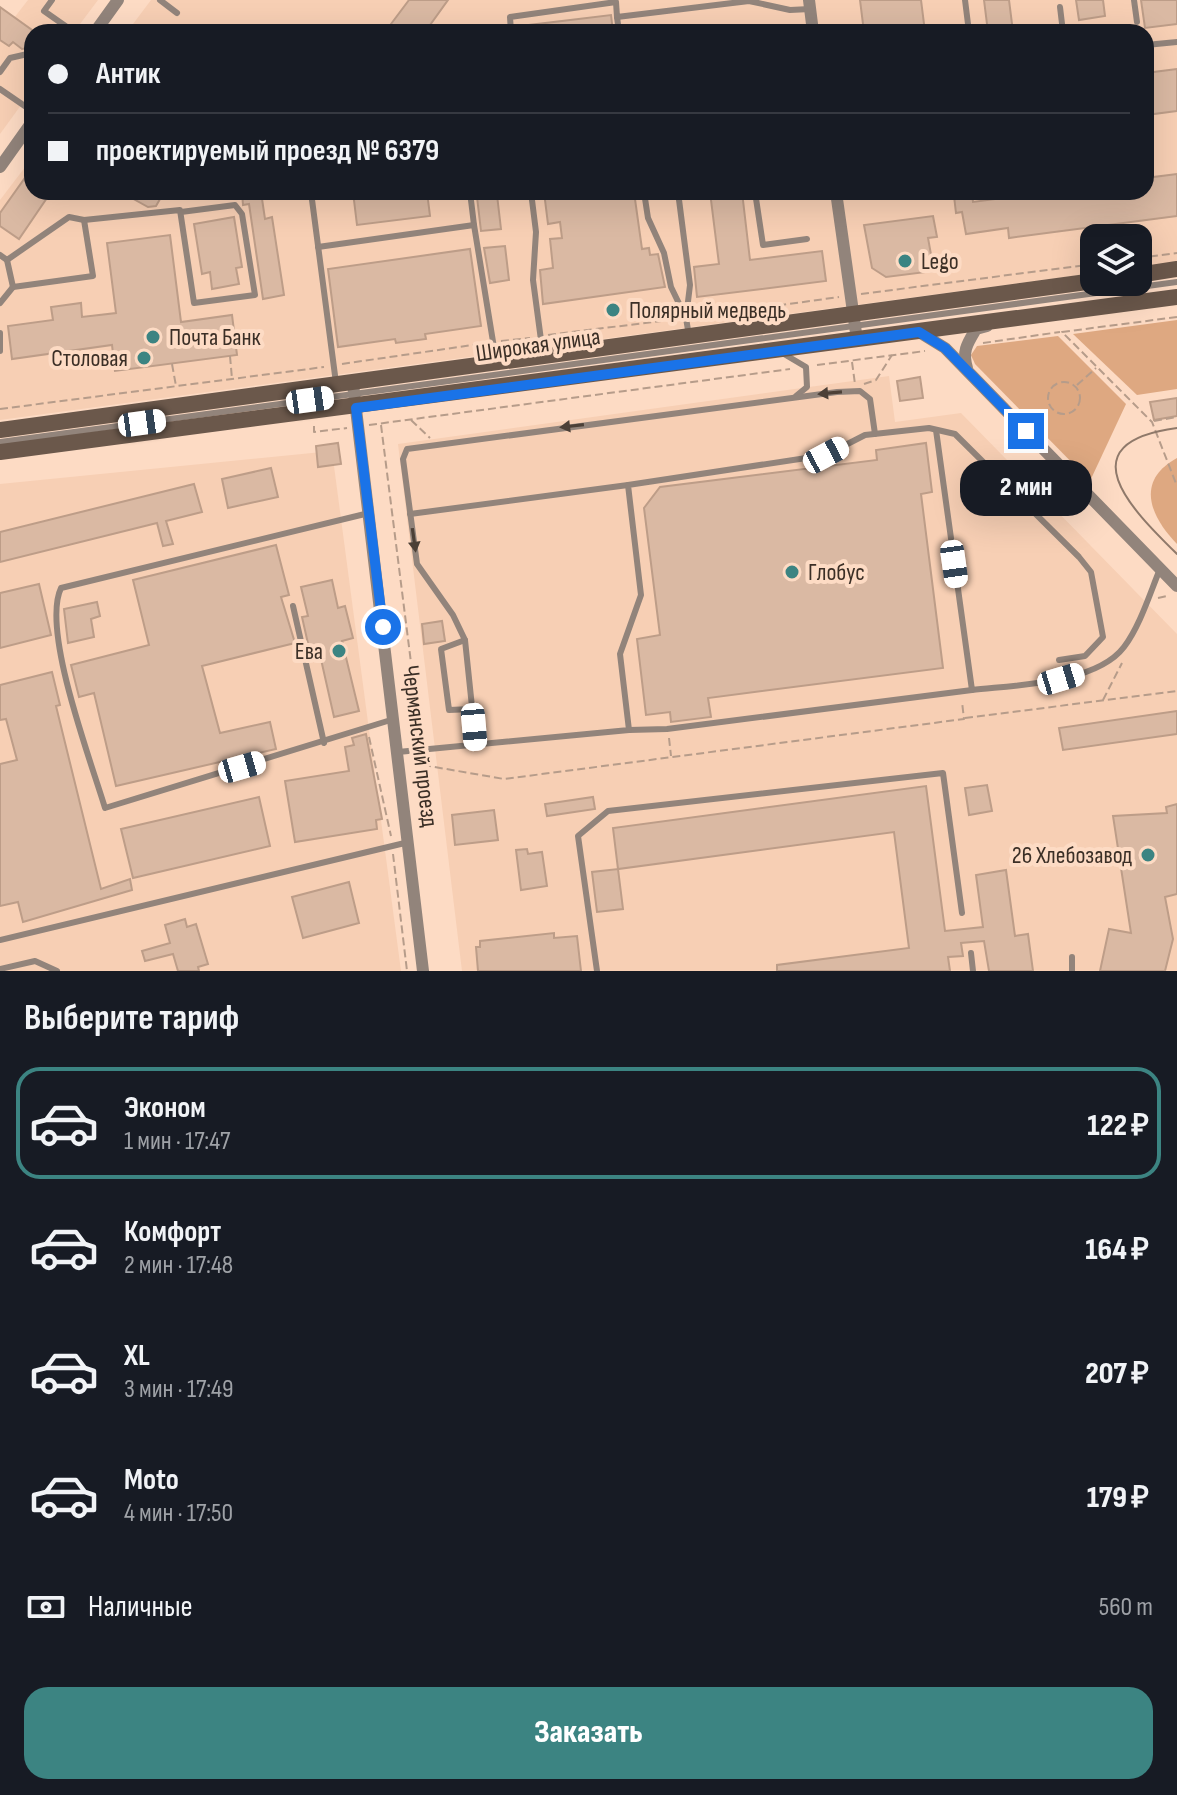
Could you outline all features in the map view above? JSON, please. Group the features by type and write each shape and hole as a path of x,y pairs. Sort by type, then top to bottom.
{"main road":[{"path":"1152,273 1177,269"},
{"name":"Широкая улица","path":"0,430 276,394 350,393 773,351 855,328 1080,284"},
{"name":"Широкая улица","path":"0,452 288,410 350,393 544,357 689,338 855,328 919,332 1177,297"},
{"path":"276,394 288,410"}],"street":[{"path":"101,24 118,0"},
{"path":"810,4 812,24"},
{"path":"0,167 24,133"},
{"path":"837,200 855,328"},
{"path":"968,371 963,356 976,329 1008,321"},
{"path":"919,332 945,348 1177,586"},
{"name":"Чермянский проезд","path":"350,393 369,513 423,971"}],"lane":[{"path":"52,0 44,11 63,24"},
{"path":"160,0 177,13"},
{"path":"965,0 968,24"},
{"path":"1134,0 1137,22"},
{"path":"617,17 749,1 790,10 810,4"},
{"path":"510,24 510,17 616,2 618,24"},
{"path":"1060,7 1062,24"},
{"path":"1154,44 1177,42"},
{"path":"0,72 10,58 24,55"},
{"path":"0,89 24,106"},
{"path":"312,200 318,247 350,393"},
{"path":"471,200 496,364"},
{"path":"532,200 536,232 533,280 544,357"},
{"path":"645,200 648,218 664,253 671,287 686,318"},
{"path":"679,200 690,285 686,318 689,338"},
{"path":"756,200 763,245 807,239"},
{"path":"13,287 3,257 69,217 84,220 235,205 242,214 255,295 194,303 181,212"},
{"path":"0,303 13,287 93,276 84,220"},
{"path":"318,247 474,225"},
{"name":"Широкая улица","path":"350,393 855,328 1177,282"},
{"path":"0,333 0,351"},
{"path":"773,351 798,359 806,367 807,387 796,396"},
{"path":"476,745 465,640 453,615 417,564 403,459 407,449 796,396 860,391 870,399 875,434"},
{"name":"Широкая улица","path":"0,442 288,410"},
{"path":"936,430 972,690"},
{"path":"410,514 826,455 861,436 936,430 955,434 1091,572 1103,637 1085,656 1059,660"},
{"path":"628,485 641,595 620,654 629,730"},
{"path":"369,513 61,588 56,599 63,668 105,808 324,743 368,724 394,719"},
{"path":"398,752 667,729 1061,679 1100,667 1124,648 1160,569"},
{"path":"293,606 324,743"},
{"path":"465,640 441,649 449,710 472,709"},
{"path":"597,971 578,836 608,811 943,773 962,913"},
{"path":"0,940 409,842"},
{"path":"971,953 973,971"},
{"path":"1072,957 1072,971"},
{"path":"0,969 35,961 57,971"}],"path":[{"path":"1152,256 1177,253"},
{"path":"978,343 1177,317"},
{"path":"1062,332 1152,422 1177,486"},
{"path":"878,346 879,357"},
{"path":"364,426 929,350"},
{"path":"836,351 838,362"},
{"path":"856,387 876,380 893,355"},
{"path":"230,356 232,379"},
{"path":"172,364 176,386"},
{"path":"1076,386 1097,367"},
{"path":"1065,381 1076,386 1080,397 1078,408 1068,415 1056,414 1048,406 1047,394 1054,385 1065,381"},
{"path":"1152,422 1177,417"},
{"path":"411,420 435,443"},
{"path":"381,424 420,734"},
{"path":"314,426 314,432 348,428"},
{"path":"423,765 504,779 1177,691"},
{"path":"961,697 964,719"},
{"path":"413,728 419,728"},
{"path":"668,734 671,757"}],"shaded area":[{"path":"28,0 98,0 80,24 24,24 24,101 0,134 0,36"},
{"path":"151,0 1177,0 1177,262 1152,265 1152,224 1080,224 1080,275 0,420 0,200 24,168 24,200 1154,200 1154,24 133,24"},
{"path":"1177,320 1177,389 1137,395 1073,334"},
{"path":"1058,336 1126,404 1090,481 975,364 971,355 977,346"},
{"path":"889,376 895,422 961,413 1177,634 1177,971 462,971 398,444"},
{"path":"332,451 401,971 0,971 0,484"},
{"path":"1177,458 1177,544 1154,511 1151,488 1155,477"}],"building":[{"path":"409,0 448,0 431,24 391,24"},
{"path":"860,0 921,0 924,24 863,24"},
{"path":"984,0 1009,0 1012,24 987,24"},
{"path":"1076,0 1103,0 1105,16 1079,20"},
{"path":"1141,0 1177,0 1177,24 1154,27 1154,24 1144,24"},
{"path":"0,7 24,24 24,49 13,42 9,46 0,40"},
{"path":"611,15 612,24 537,24"},
{"path":"1177,69 1177,111 1154,114 1154,72"},
{"path":"1177,174 1177,216 1116,224 1080,224 1080,229 1009,238 1008,228 966,234 962,212 956,213 954,200 973,202 1154,200 1154,177"},
{"path":"24,179 24,200 46,200 19,239 0,226 0,213"},
{"path":"135,200 159,200 156,206 148,207"},
{"path":"243,200 262,200 265,219 272,217 284,295 263,299 249,204 243,205"},
{"path":"354,200 428,200 430,216 357,225"},
{"path":"477,200 498,200 501,229 481,231"},
{"path":"545,200 635,200 642,249 649,248 650,255 658,254 665,287 543,304 540,270 553,268 550,239 562,238 560,222 548,224"},
{"path":"711,200 743,200 750,260 822,251 826,281 697,297 694,267 719,264"},
{"path":"933,216 937,237 928,238 934,271 886,277 872,268 864,225"},
{"path":"234,217 242,267 236,268 239,284 212,289 210,272 202,274 194,224"},
{"path":"170,235 181,322 232,315 237,355 115,371 112,345 12,359 8,326 53,320 51,307 81,303 82,317 116,313 107,243"},
{"path":"505,246 509,280 490,283 484,248"},
{"path":"470,249 481,326 425,334 426,339 396,343 395,339 338,347 328,269"},
{"path":"920,377 923,398 900,401 897,381"},
{"path":"1177,398 1177,416 1154,420 1150,402"},
{"path":"338,443 341,464 318,467 316,446"},
{"name":"Глобус","path":"926,443 932,492 921,494 943,668 708,698 711,717 671,722 670,712 646,715 637,639 660,635 644,508 660,487 877,460 876,450"},
{"path":"271,468 278,497 228,508 222,479"},
{"path":"194,484 202,512 166,521 173,544 163,546 157,523 0,562 0,532"},
{"path":"276,545 289,595 281,597 295,643 202,666 220,733 270,722 276,749 116,786 94,693 79,697 71,665 149,645 133,580"},
{"path":"332,580 338,608 345,606 353,638 342,641 359,711 334,717 318,646 309,648 302,617 308,616 301,587"},
{"path":"39,584 51,635 0,648 0,593"},
{"path":"97,602 100,616 91,619 94,637 68,643 64,609"},
{"path":"442,621 445,641 424,644 422,624"},
{"path":"52,672 60,705 56,706 101,889 130,879 132,890 23,922 18,902 0,906 0,764 17,760 6,719 0,720 0,685"},
{"path":"1177,711 1177,734 1063,750 1059,728"},
{"path":"366,734 382,819 376,820 377,829 295,842 285,781 349,771 345,747 354,745 352,738"},
{"path":"987,785 992,811 969,815 965,788"},
{"path":"926,786 945,931 983,927 976,875 1006,870 1015,936 1028,934 1033,971 989,971 984,941 961,943 963,956 948,957 950,971 777,971 777,965 909,948 894,832 618,869 613,828"},
{"path":"259,797 270,846 133,878 121,829"},
{"path":"593,797 595,809 547,816 545,804"},
{"name":"26 Хлебозавод","path":"1177,804 1177,894 1165,897 1173,939 1165,971 1100,971 1109,929 1131,933 1113,816 1167,813 1166,807"},
{"path":"494,810 498,840 455,845 452,815"},
{"path":"527,849 528,854 542,852 547,886 521,890 516,850"},
{"path":"618,869 623,909 597,912 592,872"},
{"path":"349,882 359,923 303,938 292,897"},
{"path":"185,919 187,927 196,924 208,964 198,967 199,971 178,971 173,954 145,961 142,951 170,943 165,925"},
{"path":"554,933 554,938 577,936 581,971 478,971 476,947 480,947 480,941"}],"tram line":[{"path":"1177,428 1143,436 1123,448 1116,463 1118,480 1128,499 1177,554"}],"place":[{"name":"Lego","path":"905,261"},
{"name":"Полярный медведь","path":"613,310"},
{"name":"Почта Банк","path":"153,337"},
{"name":"Столовая","path":"144,358"},
{"name":"Глобус","path":"792,572"},
{"name":"Ева","path":"339,651"},
{"name":"26 Хлебозавод","path":"1148,855"}],"route":[{"path":"383,627 356,408 538,381 919,332 945,348 1026,431"}]}
